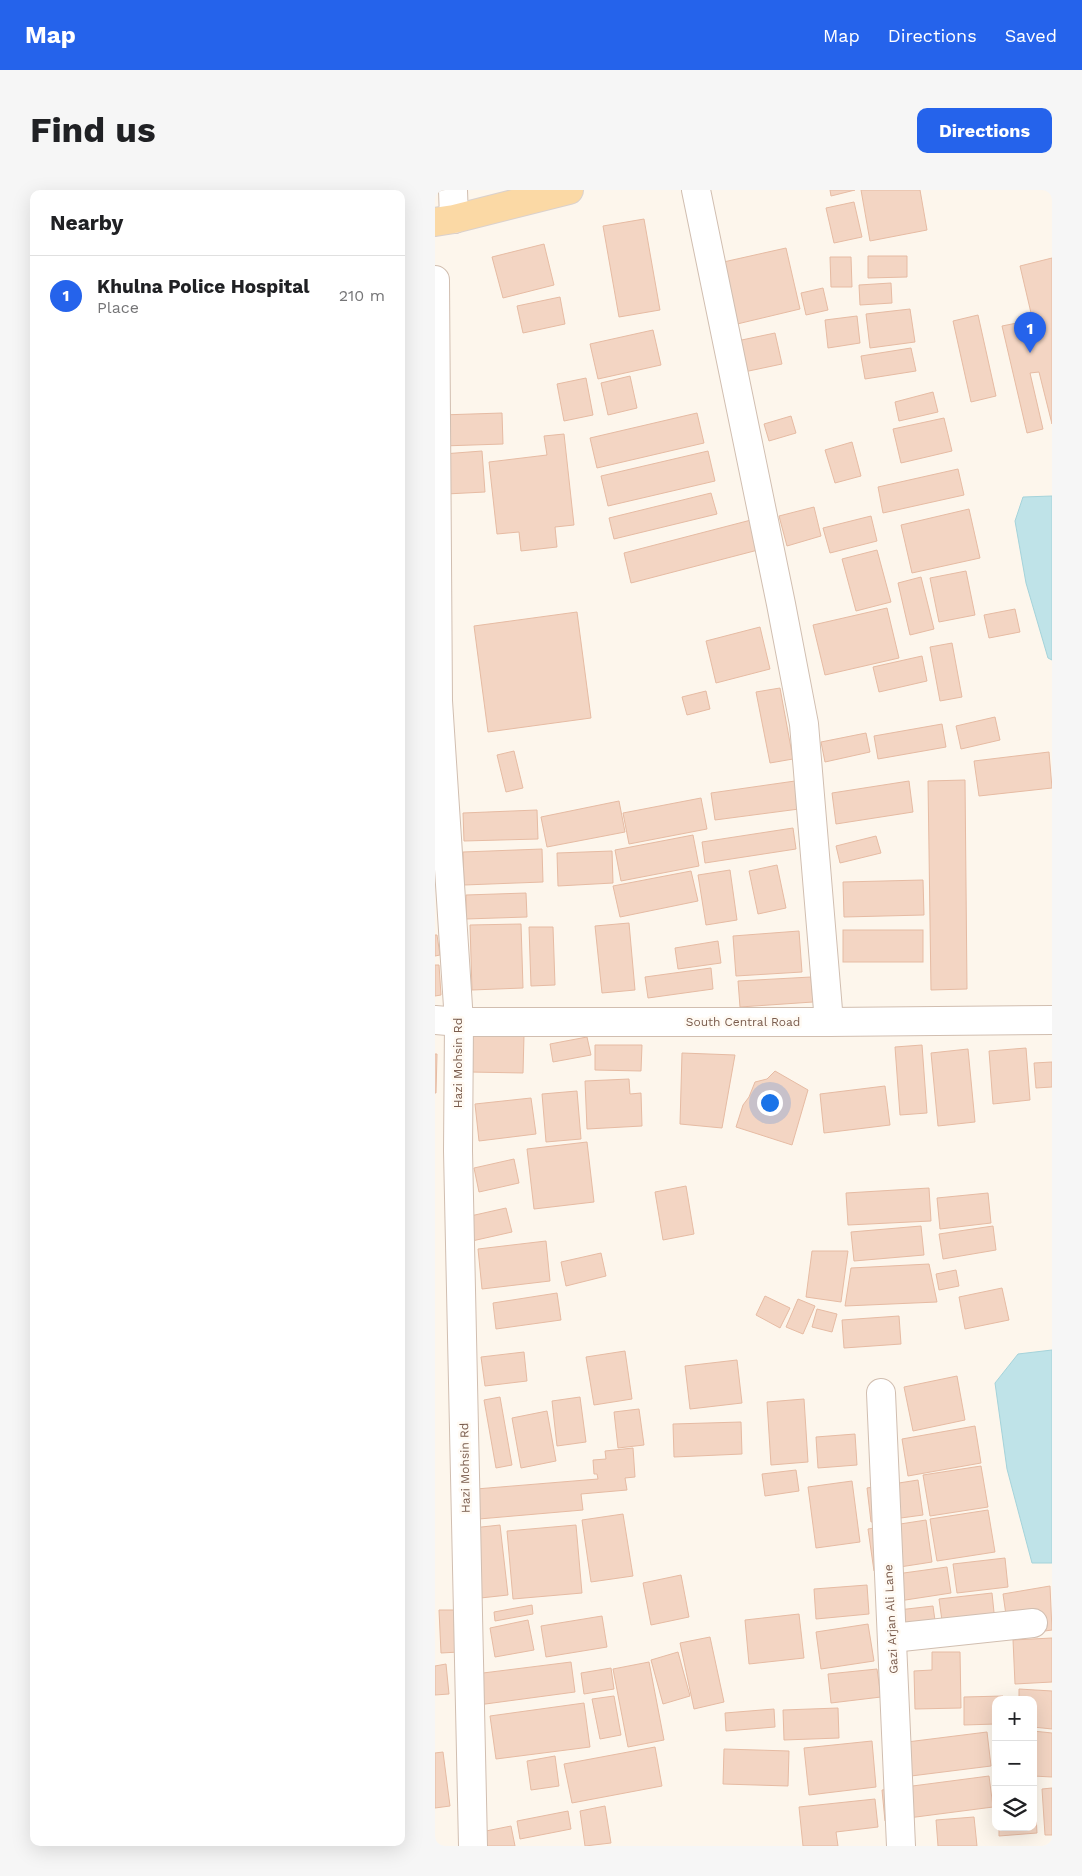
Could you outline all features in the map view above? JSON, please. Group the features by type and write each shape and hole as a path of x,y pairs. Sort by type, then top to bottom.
{"main road":[{"path":"444,221 569,190"}],"street":[{"path":"444,221 453,190"},
{"path":"696,190 804,724 829,1022"},
{"name":"Hazi Mohsin Rd","path":"435,280 438,701 447,1021 458,1151 473,1846"},
{"name":"South Central Road","path":"447,1021 829,1022 1052,1020"},
{"name":"Gazi Arjan Ali Lane","path":"881,1393 901,1846"},
{"path":"892,1638 1033,1623"}],"water":[{"path":"1052,496 1052,660 1048,658 1026,583 1015,521 1023,497"},
{"path":"1052,1350 1052,1563 1032,1563 1007,1469 995,1383 1018,1354"}],"building":[{"path":"830,190 855,190 831,196"},
{"path":"861,190 920,190 927,230 870,241"},
{"path":"854,202 862,237 834,243 826,208"},
{"path":"644,219 660,310 619,317 603,226"},
{"path":"544,244 554,285 503,298 492,257"},
{"path":"786,248 800,309 733,325 719,263"},
{"path":"868,256 907,256 907,277 868,278"},
{"path":"830,257 851,257 852,287 831,287"},
{"path":"1052,258 1052,424 1039,372 1030,373 1043,429 1027,433 1002,326 1017,323 1019,334 1035,330 1020,266"},
{"path":"891,283 892,303 860,305 859,285"},
{"path":"823,288 828,310 806,315 801,293"},
{"path":"560,297 565,324 523,333 517,306"},
{"path":"910,309 915,342 870,348 866,314"},
{"path":"978,315 996,396 971,402 953,321"},
{"path":"857,316 860,343 828,348 825,320"},
{"path":"653,330 661,365 598,379 590,344"},
{"path":"775,333 782,364 744,372 737,341"},
{"path":"911,348 916,371 865,379 861,356"},
{"path":"630,376 637,408 608,415 601,383"},
{"path":"586,378 593,415 564,421 557,384"},
{"path":"933,392 938,412 899,421 895,402"},
{"path":"502,413 503,444 442,446 441,415"},
{"path":"697,413 704,443 597,468 590,438"},
{"path":"791,416 796,433 769,441 764,424"},
{"path":"944,418 952,451 901,463 893,429"},
{"path":"564,434 574,525 555,527 557,547 521,551 519,532 497,534 489,462 547,455 544,436"},
{"path":"852,442 861,476 835,483 825,450"},
{"path":"482,451 485,492 446,494 443,454"},
{"path":"708,451 715,481 608,506 601,476"},
{"path":"958,469 964,495 883,513 878,487"},
{"path":"711,493 717,514 614,539 609,518"},
{"path":"814,507 821,536 787,546 779,516"},
{"path":"969,509 980,558 912,573 901,525"},
{"path":"871,516 877,541 830,553 823,528"},
{"path":"751,520 758,550 631,583 624,553"},
{"path":"877,550 891,602 856,611 842,559"},
{"path":"966,571 975,615 939,622 930,578"},
{"path":"921,577 934,629 910,635 898,583"},
{"path":"887,608 899,658 825,675 813,625"},
{"path":"1015,609 1020,632 989,638 984,615"},
{"path":"577,612 591,718 488,732 474,626"},
{"path":"760,627 770,669 716,683 706,641"},
{"path":"952,643 962,697 940,701 930,647"},
{"path":"922,656 927,681 879,692 873,667"},
{"path":"780,688 793,759 770,763 756,692"},
{"path":"706,691 710,709 687,715 682,697"},
{"path":"995,717 1000,740 961,749 956,726"},
{"path":"942,724 946,747 878,759 874,736"},
{"path":"866,733 870,752 825,762 821,742"},
{"path":"514,751 523,788 506,792 497,755"},
{"path":"1049,752 1052,788 979,796 974,761"},
{"path":"965,780 967,989 931,990 928,781"},
{"path":"795,781 799,809 715,820 711,793"},
{"path":"909,781 913,812 836,824 832,793"},
{"path":"701,798 707,829 629,844 623,813"},
{"path":"619,801 625,832 547,847 541,817"},
{"path":"537,810 538,839 464,841 463,813"},
{"path":"793,828 796,849 705,863 702,842"},
{"path":"693,835 699,866 621,881 615,850"},
{"path":"876,836 881,853 840,863 836,846"},
{"path":"542,849 543,882 464,885 463,852"},
{"path":"612,851 613,883 558,886 557,853"},
{"path":"777,865 786,908 758,914 749,871"},
{"path":"730,870 737,920 706,925 698,875"},
{"path":"691,871 698,901 620,917 613,886"},
{"path":"923,880 924,915 844,917 843,882"},
{"path":"526,893 527,917 466,919 466,895"},
{"path":"629,923 635,990 602,993 595,926"},
{"path":"521,924 523,988 472,990 470,925"},
{"path":"529,927 553,927 555,985 531,986"},
{"path":"843,930 923,930 923,962 843,962"},
{"path":"799,931 802,972 736,976 733,936"},
{"path":"435,935 437,935 440,955 435,956"},
{"path":"718,941 721,963 678,969 675,948"},
{"path":"435,965 439,965 441,995 435,996"},
{"path":"711,968 713,989 648,998 645,977"},
{"path":"811,977 813,1002 740,1007 738,981"},
{"path":"472,1033 524,1035 523,1073 470,1072"},
{"path":"587,1037 591,1055 553,1062 550,1044"},
{"path":"595,1045 642,1045 641,1071 595,1070"},
{"path":"922,1045 927,1113 900,1115 895,1047"},
{"path":"1026,1048 1030,1100 993,1104 989,1051"},
{"path":"968,1049 975,1122 938,1126 931,1053"},
{"path":"682,1053 735,1055 722,1128 680,1124"},
{"path":"435,1054 437,1054 436,1093 435,1093"},
{"path":"1052,1062 1052,1087 1036,1088 1034,1063"},
{"path":"775,1071 808,1090 792,1145 736,1127 743,1105 749,1097 755,1082 767,1079"},
{"path":"629,1079 630,1094 641,1093 642,1126 587,1129 585,1081"},
{"path":"885,1086 890,1125 824,1133 820,1094"},
{"path":"577,1091 581,1139 546,1142 542,1094"},
{"path":"531,1098 536,1134 479,1141 475,1104"},
{"path":"587,1142 594,1202 534,1209 527,1149"},
{"path":"514,1159 519,1183 479,1192 474,1168"},
{"path":"686,1186 694,1234 663,1240 655,1192"},
{"path":"929,1188 931,1221 848,1225 846,1193"},
{"path":"988,1193 991,1223 940,1229 937,1198"},
{"path":"506,1208 512,1232 472,1241 466,1217"},
{"path":"921,1226 924,1255 854,1261 851,1232"},
{"path":"993,1226 996,1250 943,1259 939,1234"},
{"path":"546,1241 550,1281 482,1289 478,1249"},
{"path":"812,1251 848,1251 841,1302 806,1297"},
{"path":"601,1253 606,1276 566,1286 561,1262"},
{"path":"929,1264 937,1302 845,1306 851,1268"},
{"path":"956,1270 959,1286 939,1290 936,1274"},
{"path":"1002,1288 1009,1320 965,1329 959,1297"},
{"path":"557,1293 561,1320 496,1329 493,1303"},
{"path":"765,1296 790,1308 780,1328 756,1315"},
{"path":"798,1299 815,1306 803,1334 786,1327"},
{"path":"817,1309 837,1314 832,1332 812,1327"},
{"path":"899,1316 901,1344 844,1348 842,1320"},
{"path":"625,1351 632,1399 594,1405 586,1357"},
{"path":"524,1352 527,1381 485,1386 481,1357"},
{"path":"737,1360 742,1403 690,1409 685,1366"},
{"path":"957,1376 965,1420 913,1431 904,1387"},
{"path":"500,1397 512,1465 496,1468 484,1400"},
{"path":"580,1397 586,1442 557,1446 552,1401"},
{"path":"804,1399 808,1462 771,1465 767,1402"},
{"path":"639,1409 644,1445 618,1448 614,1412"},
{"path":"547,1411 556,1461 521,1468 512,1418"},
{"path":"741,1422 742,1454 674,1457 673,1424"},
{"path":"975,1426 981,1463 908,1476 902,1439"},
{"path":"855,1434 857,1465 818,1468 816,1437"},
{"path":"633,1448 635,1477 625,1478 627,1490 581,1494 583,1510 479,1519 476,1489 598,1479 597,1474 594,1474 593,1460 606,1459 605,1451"},
{"path":"981,1466 988,1507 930,1516 923,1475"},
{"path":"796,1470 799,1491 765,1496 762,1474"},
{"path":"918,1480 923,1515 871,1522 867,1488"},
{"path":"852,1481 860,1542 816,1548 808,1487"},
{"path":"988,1510 995,1552 937,1561 930,1519"},
{"path":"623,1514 633,1576 591,1582 582,1520"},
{"path":"926,1520 932,1562 874,1571 868,1529"},
{"path":"500,1525 508,1595 462,1600 454,1530"},
{"path":"576,1525 582,1593 513,1599 507,1531"},
{"path":"1005,1558 1008,1587 957,1593 953,1564"},
{"path":"947,1567 951,1593 886,1603 882,1576"},
{"path":"681,1575 689,1617 651,1625 643,1583"},
{"path":"867,1585 869,1614 816,1619 814,1589"},
{"path":"1050,1586 1052,1630 1009,1636 1003,1594"},
{"path":"992,1593 995,1622 943,1628 939,1599"},
{"path":"532,1605 533,1614 495,1621 494,1612"},
{"path":"933,1606 937,1635 885,1641 881,1612"},
{"path":"439,1610 458,1610 459,1652 441,1653"},
{"path":"799,1614 804,1658 749,1664 745,1620"},
{"path":"602,1616 607,1647 546,1657 541,1626"},
{"path":"528,1620 534,1650 495,1657 490,1628"},
{"path":"868,1624 874,1661 821,1669 816,1632"},
{"path":"710,1637 724,1702 694,1709 680,1643"},
{"path":"1052,1638 1052,1682 1015,1684 1013,1640"},
{"path":"678,1652 690,1696 663,1704 651,1660"},
{"path":"932,1652 960,1652 961,1708 915,1709 914,1671 932,1670"},
{"path":"571,1662 575,1692 478,1705 475,1674"},
{"path":"649,1662 664,1740 628,1747 613,1669"},
{"path":"446,1664 449,1694 435,1695 435,1666"},
{"path":"611,1668 614,1689 584,1694 581,1673"},
{"path":"877,1669 881,1697 831,1703 828,1674"},
{"path":"1019,1689 1052,1691 1052,1729 1037,1727 1037,1696 1019,1696"},
{"path":"614,1696 621,1735 600,1739 592,1699"},
{"path":"992,1696 992,1724 964,1725 964,1697"},
{"path":"584,1703 590,1747 496,1759 490,1716"},
{"path":"838,1708 839,1738 784,1740 783,1710"},
{"path":"774,1709 775,1727 726,1731 725,1713"},
{"path":"1037,1731 1052,1733 1052,1777 1037,1776"},
{"path":"987,1732 991,1766 887,1779 883,1745"},
{"path":"872,1741 876,1787 809,1795 804,1748"},
{"path":"655,1747 662,1786 572,1803 564,1764"},
{"path":"724,1749 789,1751 788,1786 723,1784"},
{"path":"443,1752 450,1806 435,1808 435,1753"},
{"path":"555,1756 559,1786 531,1790 527,1761"},
{"path":"989,1776 992,1807 885,1821 882,1790"},
{"path":"1052,1788 1052,1835 1045,1835 1042,1789"},
{"path":"875,1799 878,1827 836,1832 838,1846 803,1846 799,1807"},
{"path":"605,1806 611,1843 585,1846 580,1811"},
{"path":"568,1811 571,1829 520,1839 517,1821"},
{"path":"974,1817 977,1846 938,1846 936,1820"},
{"path":"511,1826 515,1846 484,1846 481,1832"},
{"path":"999,1831 1037,1831 1037,1833 999,1836"}],"place":[{"name":"Khulna Police Hospital","path":"1030,353"}]}
